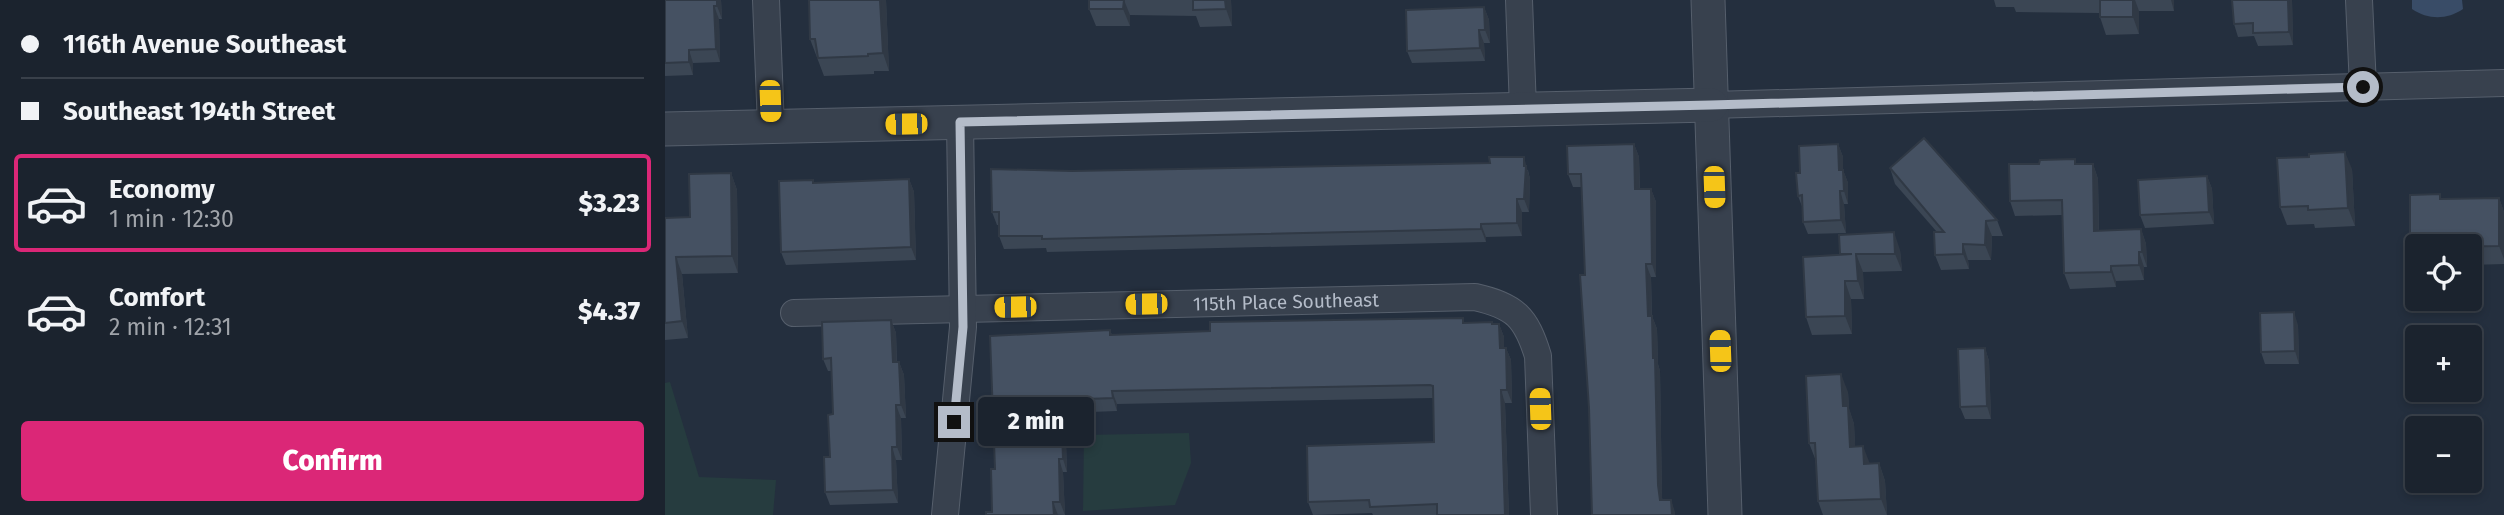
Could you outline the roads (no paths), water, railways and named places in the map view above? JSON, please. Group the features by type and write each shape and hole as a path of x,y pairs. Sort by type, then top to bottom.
{"street":[{"path":"766,0 771,127"},
{"path":"1519,0 1523,109"},
{"path":"1708,0 1725,515"},
{"path":"2359,0 2363,87"},
{"path":"665,129 1711,105 2504,83"},
{"path":"945,515 962,308 960,122"},
{"name":"115th Place Southeast","path":"794,313 1475,297 1501,303 1519,317 1531,334 1538,356 1544,515"}],"water":[{"path":"2412,0 2462,0 2463,9 2444,17 2431,17 2412,9"}]}
